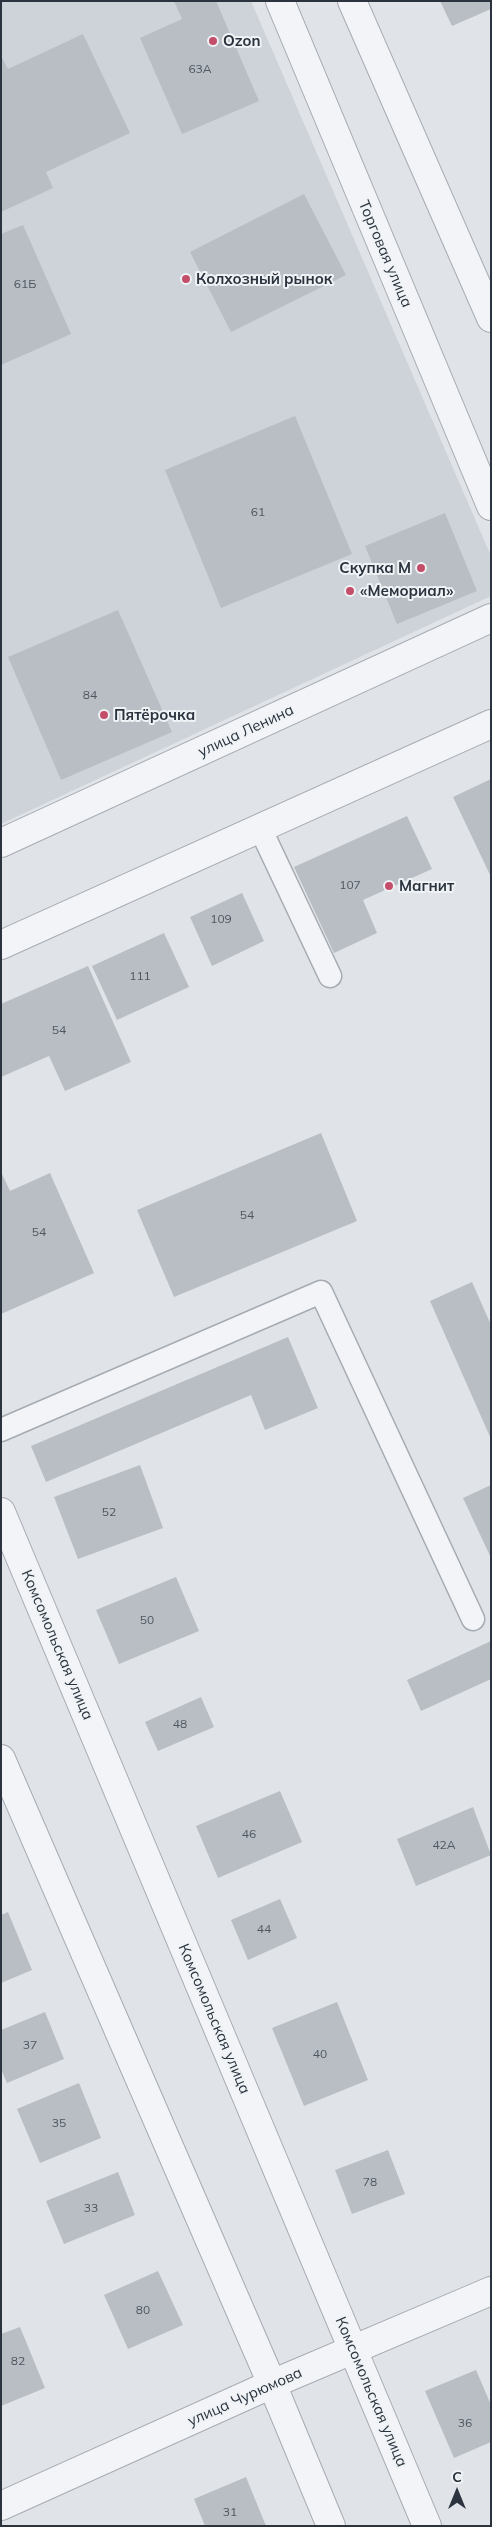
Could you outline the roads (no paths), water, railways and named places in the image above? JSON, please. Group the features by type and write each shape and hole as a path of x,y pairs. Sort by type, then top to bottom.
{"street":[{"name":"Торговая улица","path":"280,1 491,506"},
{"path":"352,1 491,318"},
{"name":"улица Ленина","path":"1,843 491,618"},
{"path":"1,945 491,724"},
{"name":"Комсомольская улица","path":"1,1512 427,2526"},
{"path":"1,1759 272,2384 331,2526"},
{"name":"улица Чурюмова","path":"1,2506 272,2384 491,2291"}],"lane":[{"path":"260,828 330,976"},
{"path":"1,1430 320,1292 473,1619"}],"place":[{"name":"Ozon","path":"213,41"},
{"name":"Колхозный рынок","path":"186,279"},
{"name":"Скупка М","path":"421,568"},
{"name":"«Мемориал»","path":"350,591"},
{"name":"Пятёрочка","path":"104,715"},
{"name":"Магнит","path":"389,886"}]}
